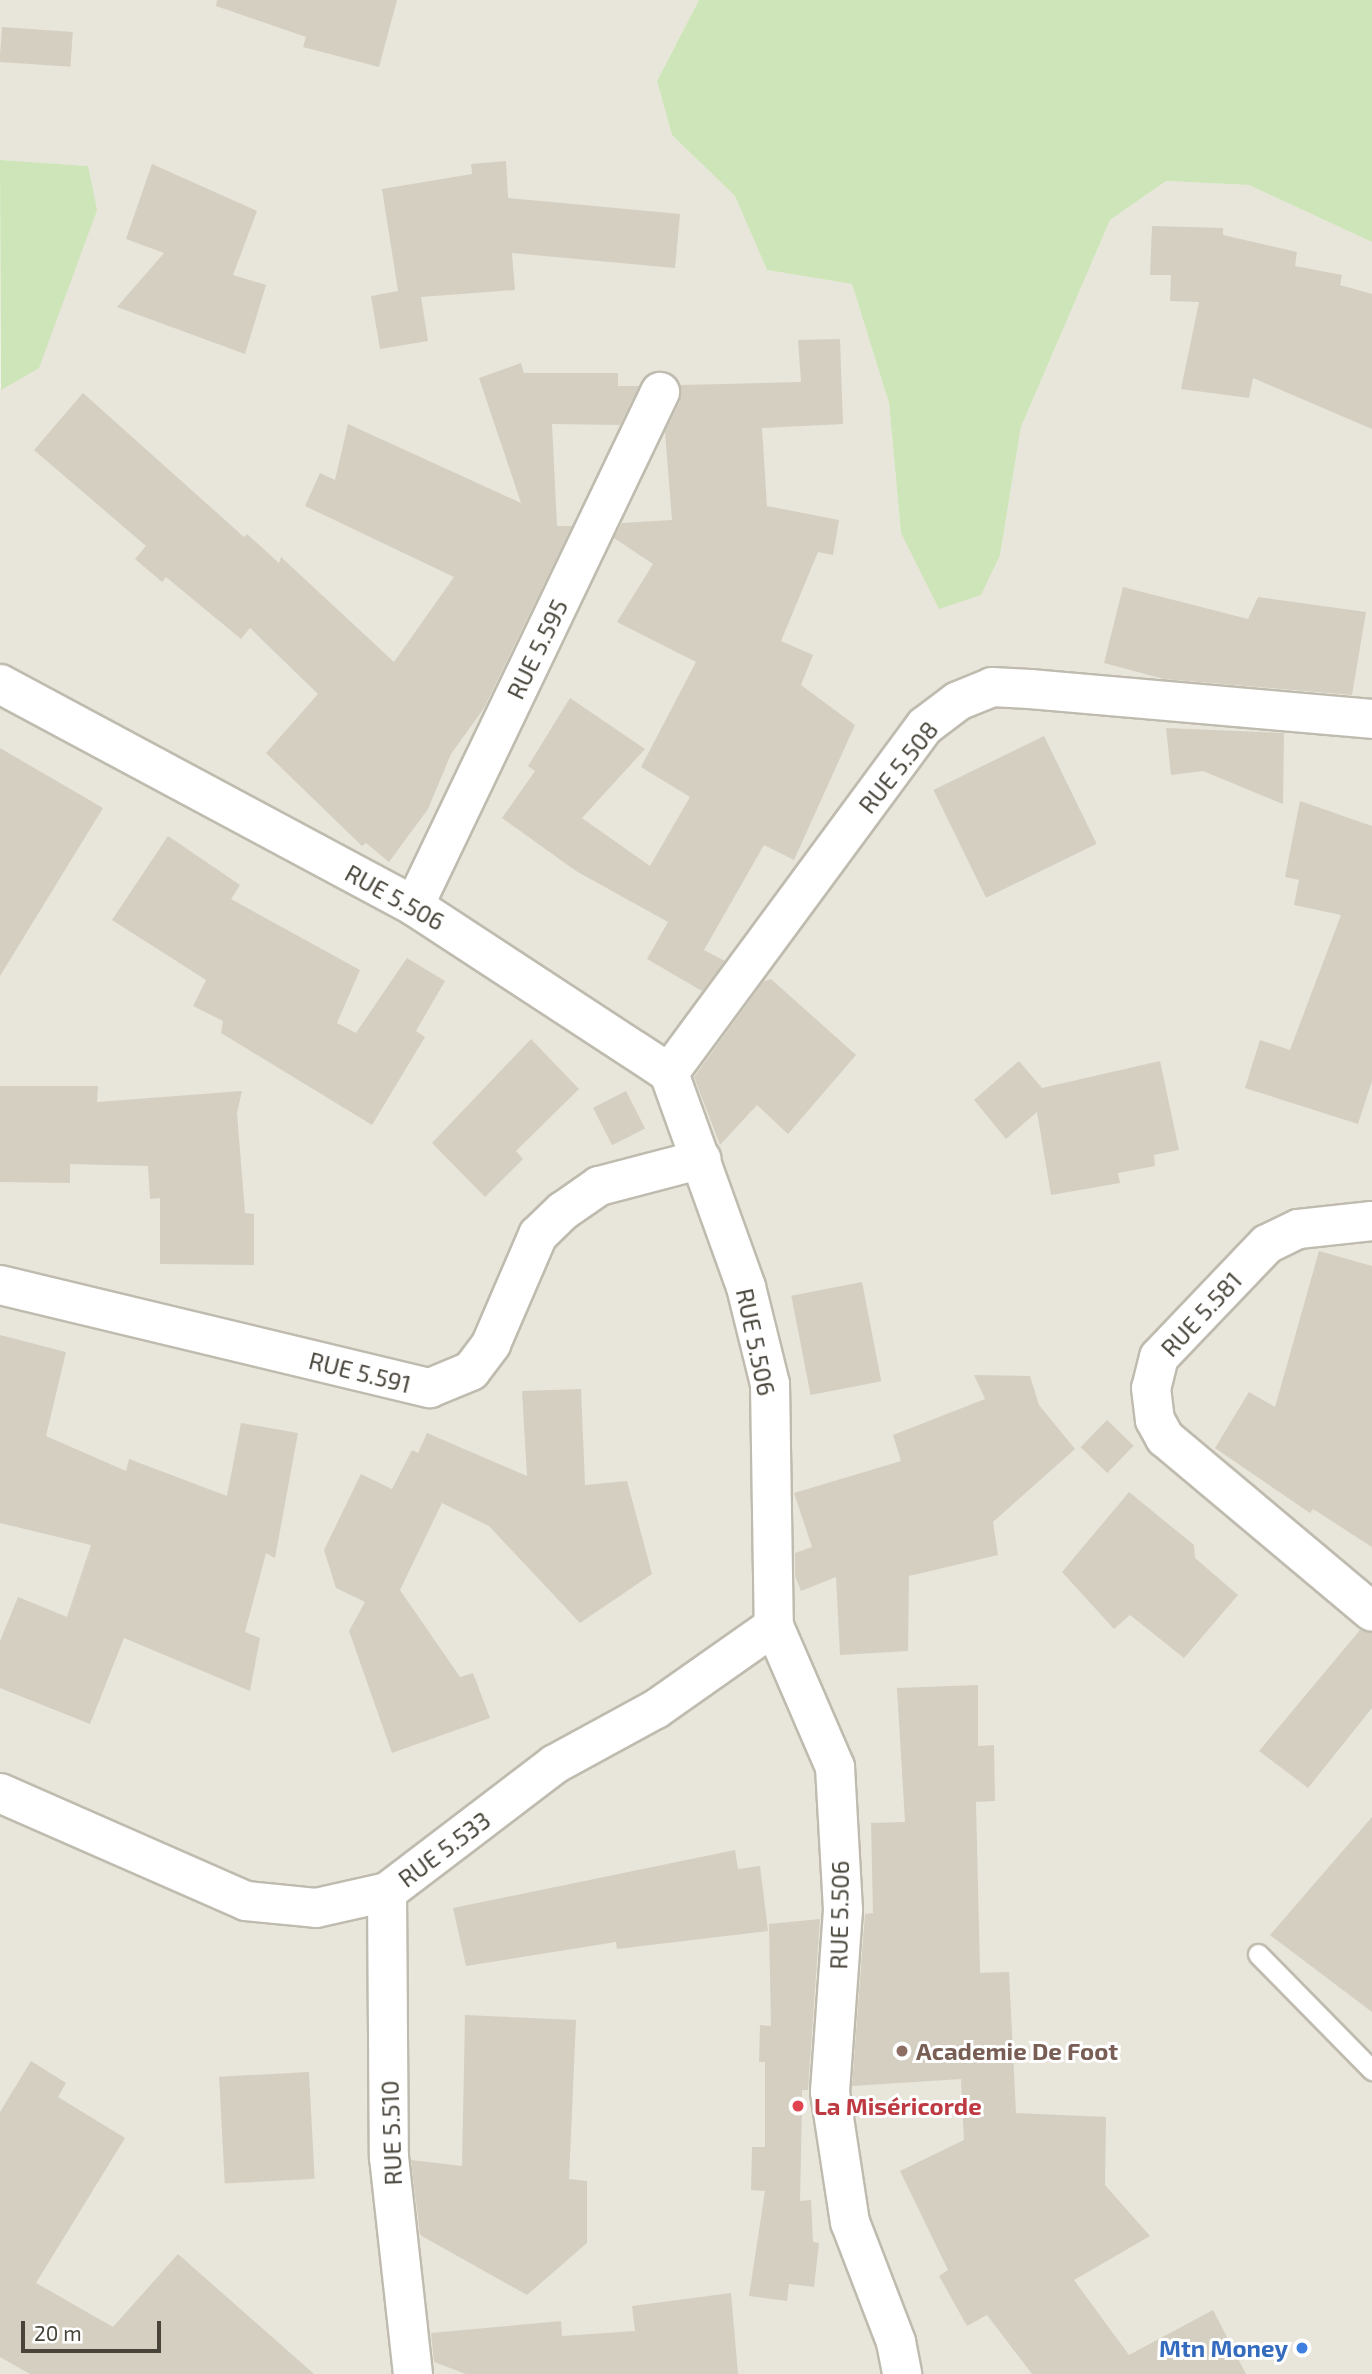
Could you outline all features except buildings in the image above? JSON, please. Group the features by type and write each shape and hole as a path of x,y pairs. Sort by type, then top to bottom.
{"street":[{"name":"RUE 5.595","path":"414,905 660,391"},
{"name":"RUE 5.506","path":"0,684 414,905 669,1073 746,1287 770,1384 774,1626 835,1767 843,1910 830,2092 850,2222 897,2342 902,2374"},
{"name":"RUE 5.508","path":"669,1073 925,726 958,701 992,687 1042,689 1372,719"},
{"name":"RUE 5.591","path":"0,1285 430,1388 471,1371 491,1343 538,1235 563,1211 599,1186 702,1159"},
{"name":"RUE 5.581","path":"1372,1221 1298,1229 1267,1244 1159,1357 1152,1388 1155,1420 1165,1438 1372,1612"},
{"name":"RUE 5.533","path":"0,1793 246,1901 316,1909 387,1892 555,1764 656,1709 774,1626"},
{"name":"RUE 5.510","path":"387,1892 389,2157 413,2374"}],"lane":[{"path":"1258,1954 1372,2070"}],"shaded area":[{"path":"0,0 699,0 657,81 672,135 735,196 767,270 852,284 889,403 901,533 1000,555 1021,427 1110,220 1166,181 1249,185 1372,242 1372,2374 0,2374 0,390 88,166 0,160"}],"green space":[{"path":"699,0 1372,0 1372,242 1249,185 1166,181 1110,220 1021,427 1000,555 981,595 939,609 901,533 889,403 852,284 767,270 735,196 672,135 657,81"},
{"path":"0,160 88,166 97,210 39,368 1,390"}],"place":[{"name":"Academie De Foot","path":"902,2051"},
{"name":"La Miséricorde","path":"798,2106"},
{"name":"Mtn Money","path":"1302,2348"}]}
